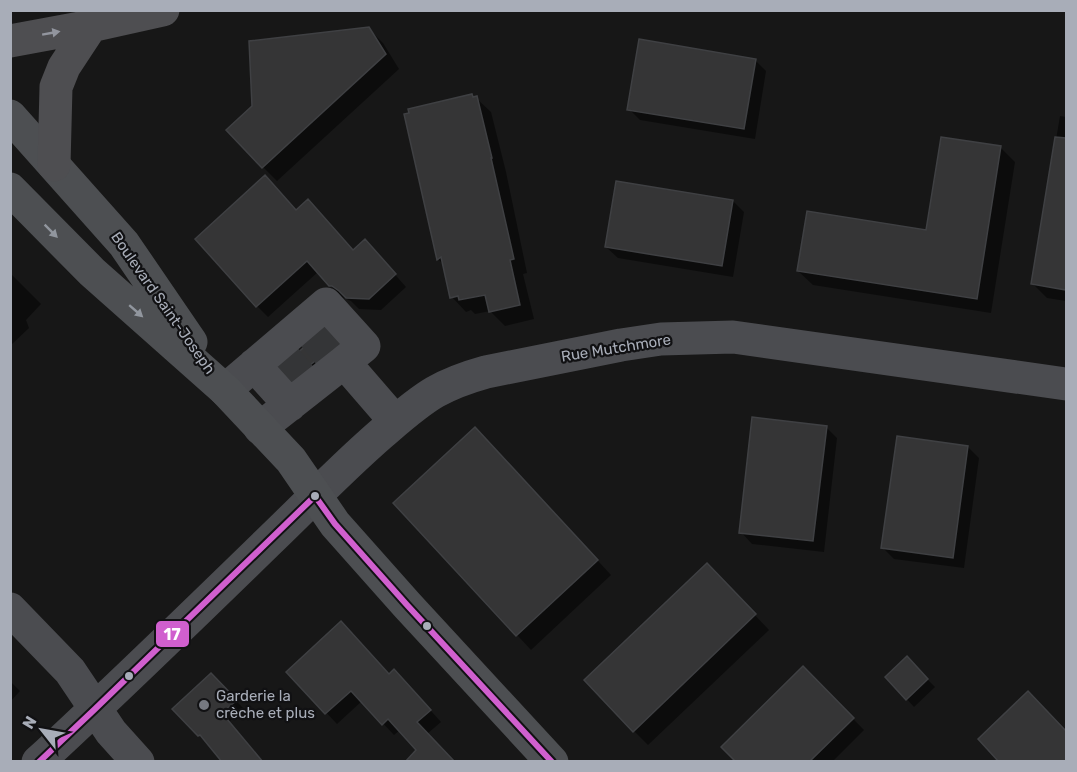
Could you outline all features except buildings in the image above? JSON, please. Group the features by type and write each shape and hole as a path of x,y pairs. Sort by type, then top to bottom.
{"highway":[{"path":"10,41 163,10"},
{"path":"54,165 56,87 64,67 91,26"}],"main road":[{"name":"Boulevard Saint-Joseph","path":"10,116 124,244 222,387"},
{"name":"Boulevard Saint-Joseph","path":"10,189 92,272 222,387 291,460 335,524 552,762"}],"street":[{"name":"Rue Mutchmore","path":"38,762 349,462 433,393 467,377 621,345 661,339 733,337 1066,384"},
{"path":"222,387 286,374 325,347"},
{"path":"260,428 286,374 325,347"},
{"path":"325,347 396,422"},
{"path":"10,609 70,671 111,732 138,762"}],"tunnel":[{"path":"310,331 330,355"},
{"path":"283,356 303,380"}],"transit line":[{"name":"17","path":"39,762 315,496 335,524 407,605 552,762"}],"place":[{"name":"Garderie la crèche et plus","path":"204,705"}]}
